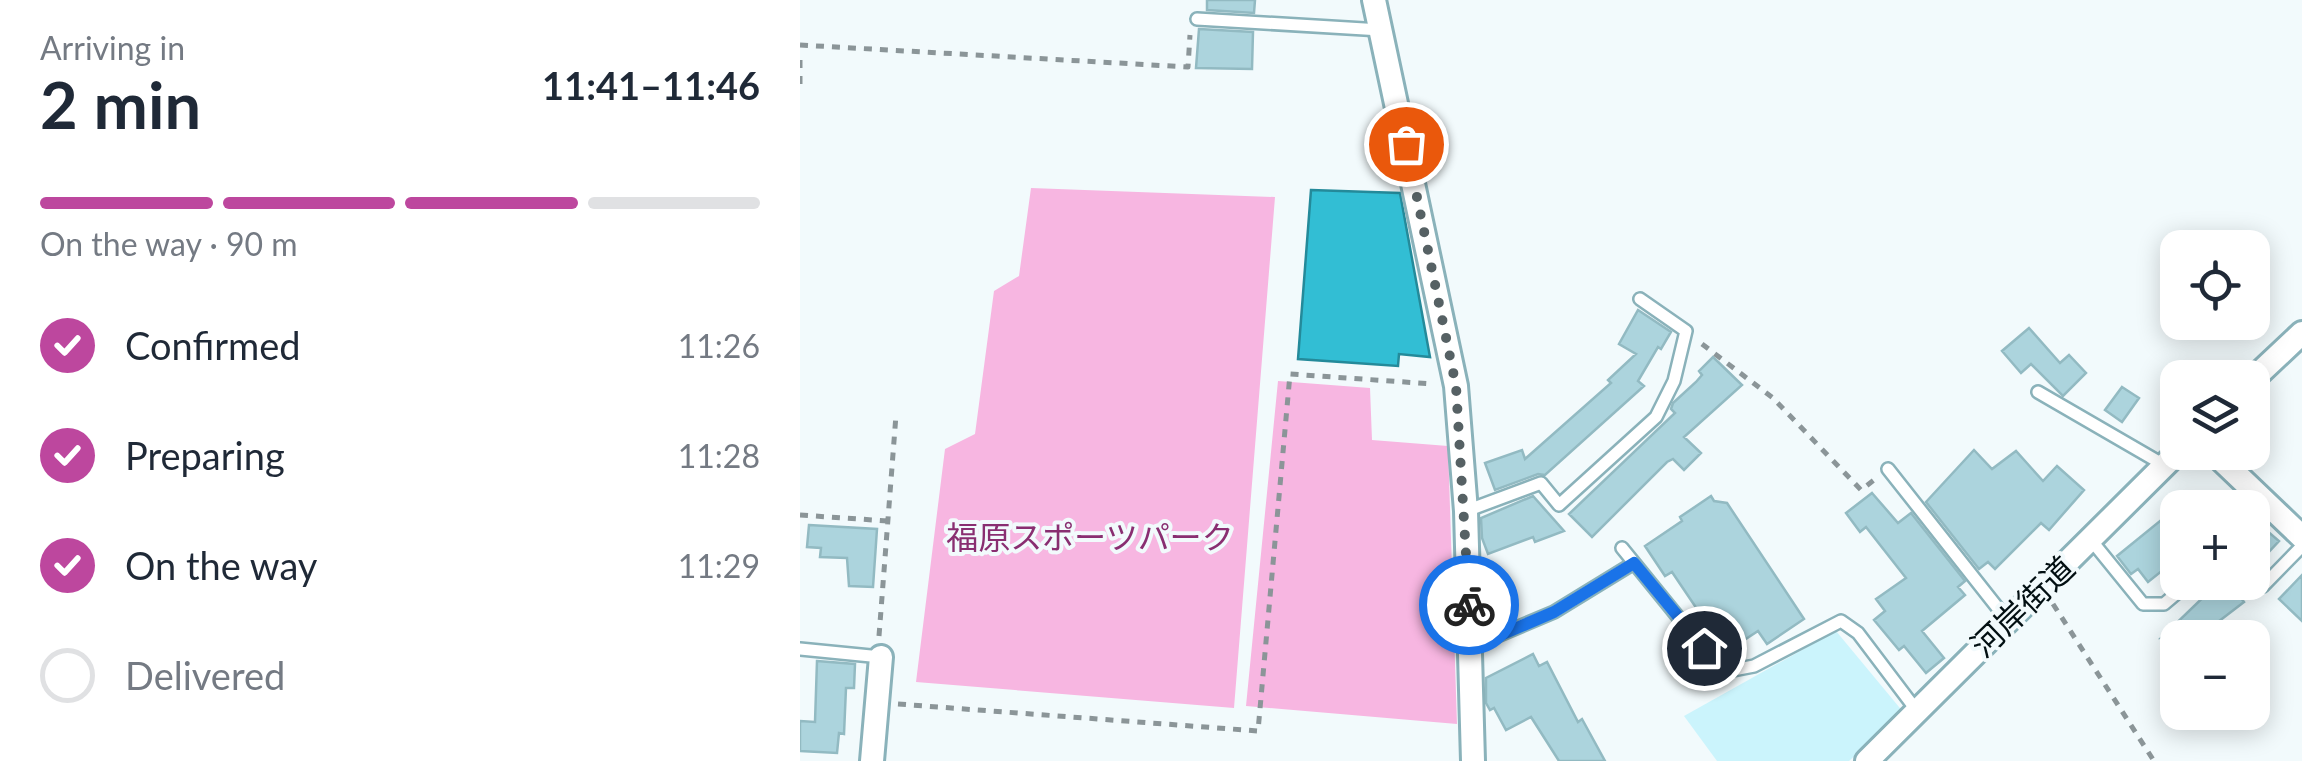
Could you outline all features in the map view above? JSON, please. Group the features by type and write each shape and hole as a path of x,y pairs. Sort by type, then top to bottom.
{"street":[{"path":"1374,0 1456,386 1466,511 1473,761"},
{"path":"2270,363 2302,332"},
{"name":"河岸街道","path":"1867,761 2160,470"},
{"path":"2232,470 2302,537"},
{"path":"872,761 879,655"}],"lane":[{"path":"1197,19 1381,30"},
{"path":"1466,511 1541,483 1558,505 1656,417 1674,381 1686,332 1640,299"},
{"path":"2038,392 2160,453"},
{"path":"1888,469 2008,621"},
{"path":"2091,540 2143,604 2164,604 2169,600"},
{"path":"2270,579 2302,546"},
{"path":"1622,548 1704,648 1728,671 1754,666 1841,621 1858,634 1917,711"},
{"path":"1470,648 1554,612 1634,563"},
{"path":"800,649 879,655"}],"path":[{"path":"800,45 1188,67 1191,26 1197,19"},
{"path":"800,60 800,87"},
{"path":"1684,339 1702,344 1773,398 1862,490 1888,469"},
{"path":"876,702 1258,732 1290,374 1456,386"},
{"path":"879,655 896,414"},
{"path":"800,515 888,521"},
{"path":"2043,587 2154,761"}],"shaded area":[{"path":"1836,631 1904,713 1849,761 1717,761 1684,716"}],"green space":[{"name":"福原スポーツパーク","path":"1031,188 1275,197 1234,708 916,682 945,449 975,434 994,291 1019,276"},
{"path":"1278,381 1370,388 1372,440 1448,446 1457,724 1246,706"}],"water":[{"path":"1311,190 1400,193 1430,357 1399,354 1398,366 1298,359"}],"building":[{"path":"1207,0 1255,0 1254,13 1207,10"},
{"path":"1199,29 1253,32 1252,69 1196,68"},
{"path":"1638,310 1671,332 1638,381 1644,386 1545,475 1495,490 1485,463 1522,450 1525,459 1611,383 1608,380 1636,354 1619,344"},
{"path":"2029,328 2060,363 2069,355 2086,373 2063,396 2031,364 2021,373 2002,351"},
{"path":"1713,357 1742,385 1684,437 1701,453 1684,470 1673,459 1667,462 1592,537 1569,514 1675,413 1671,409 1673,403 1696,382 1702,375 1699,371"},
{"path":"2122,387 2139,398 2122,422 2105,410"},
{"path":"1974,450 1992,469 2016,451 2043,481 2057,466 2084,490 2049,530 2041,523 1995,569 1988,562 1979,569 1926,502"},
{"path":"1872,493 1898,523 1911,513 1965,581 1958,587 1965,595 1922,631 1944,658 1926,673 1904,646 1899,650 1874,620 1885,611 1876,599 1906,578 1866,527 1860,532 1846,513"},
{"path":"1533,496 1564,531 1535,542 1533,537 1488,554 1481,518"},
{"path":"1711,496 1714,501 1727,503 1804,619 1767,644 1758,631 1726,652 1672,572 1665,576 1645,546"},
{"path":"2160,521 2160,572 2148,582 2138,569 2131,574 2117,556"},
{"path":"809,525 877,529 873,587 849,586 847,558 820,557 821,548 807,547"},
{"path":"2270,533 2279,541 2270,551"},
{"path":"2302,575 2302,621 2279,599"},
{"path":"2200,600 2244,602 2220,620 2180,620"},
{"path":"1533,654 1539,666 1547,662 1578,722 1582,719 1605,761 1559,761 1531,717 1506,730 1494,708 1490,710 1486,703 1486,678"},
{"path":"817,661 855,664 854,688 846,688 844,734 839,733 837,753 800,751 800,721 815,722"}],"way so far":[{"path":"1406,144 1456,386 1469,605"}],"route":[{"path":"1469,605 1470,648 1554,612 1634,563 1704,648"}]}
